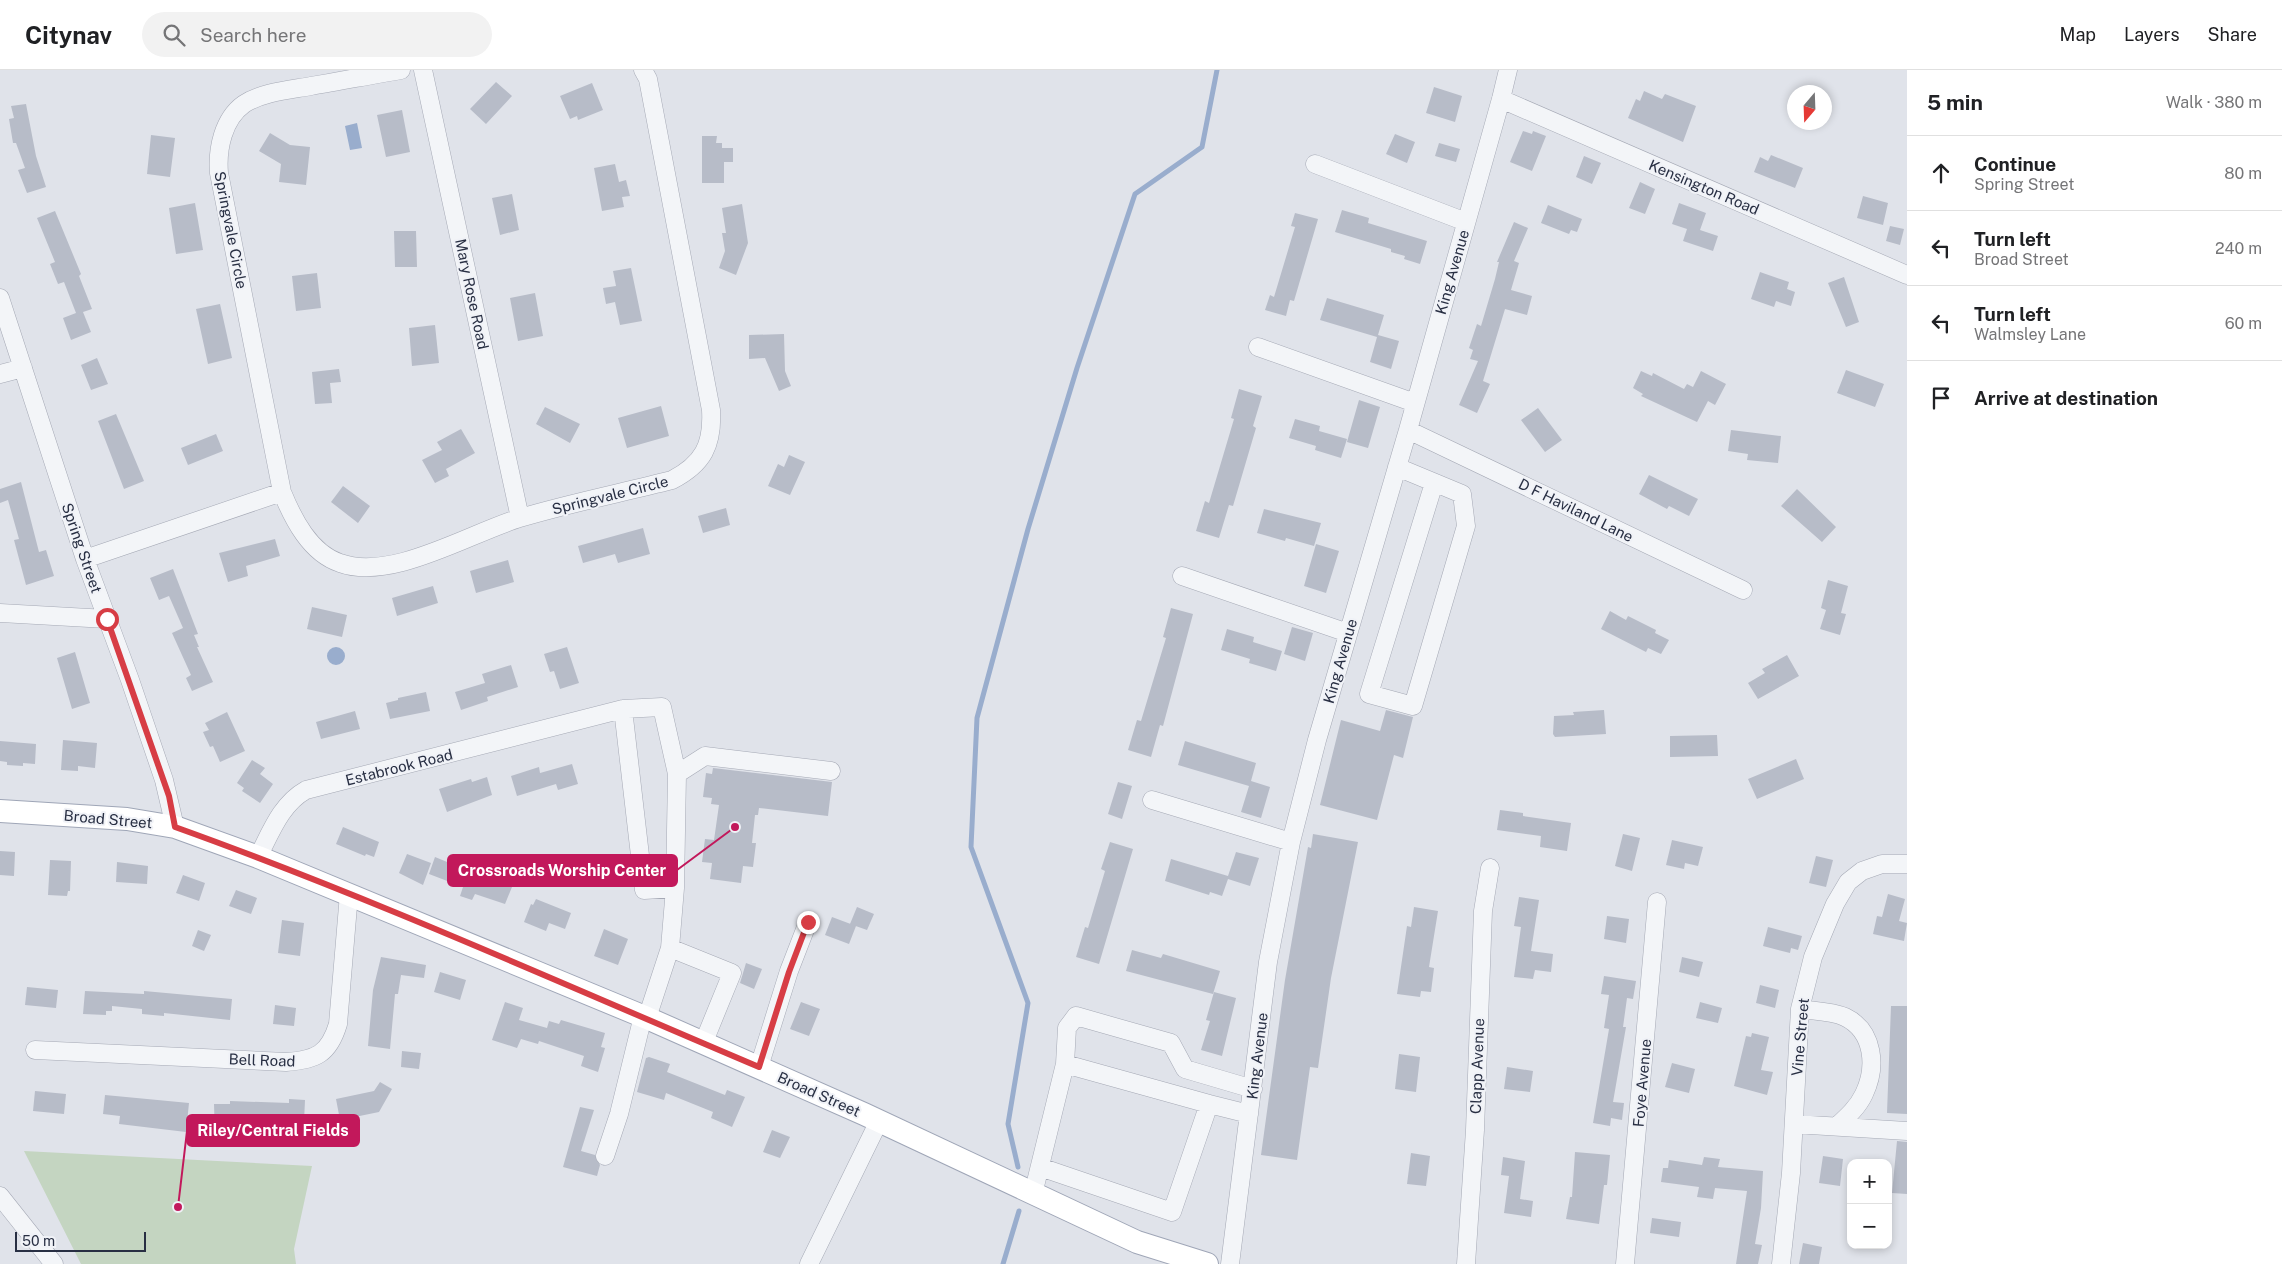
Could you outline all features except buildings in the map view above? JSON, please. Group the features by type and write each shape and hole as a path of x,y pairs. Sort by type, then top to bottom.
{"main road":[{"name":"Broad Street","path":"0,811 127,819 175,827 258,857 645,1017 879,1121 1137,1242 1207,1264"}],"street":[{"name":"Springvale Circle","path":"401,70 266,94 244,104 232,117 223,133 218,155 219,173 282,492 292,516 323,555 340,563 360,567 382,568 431,552 520,518 672,480 690,471 700,458 712,428 712,410 648,79 643,70"},
{"name":"Mary Rose Road","path":"423,70 520,518"},
{"name":"King Avenue","path":"1230,1264 1268,962 1290,842 1348,633 1502,99 1508,70"},
{"name":"Kensington Road","path":"1502,99 1907,275"},
{"path":"1315,164 1466,222"},
{"name":"Spring Street","path":"0,298 84,559 167,788 175,827"},
{"path":"1258,347 1415,403"},
{"path":"0,374 22,368"},
{"name":"D F Haviland Lane","path":"1408,430 1743,590"},
{"path":"1397,467 1434,482 1462,494 1466,526 1413,706 1369,694 1434,482"},
{"path":"84,559 282,492"},
{"path":"1182,576 1348,633"},
{"path":"0,613 107,619"},
{"name":"Estabrook Road","path":"258,857 283,810 294,797 306,790 623,709 662,707 677,774"},
{"path":"623,709 644,890 675,888"},
{"path":"605,1156 619,1114 645,1017 670,948 675,888 677,774 705,756 831,771"},
{"path":"1152,800 1290,842"},
{"name":"Vine Street","path":"1781,1264 1791,1173 1800,1009 1814,957 1835,904 1848,882 1862,871 1882,864 1907,864"},
{"name":"Clapp Avenue","path":"1466,1264 1475,1130 1483,911 1490,868"},
{"name":"Bell Road","path":"34,1050 286,1062 308,1061 325,1051 334,1039 338,1024 349,894"},
{"name":"Foye Avenue","path":"1625,1264 1657,902"},
{"path":"759,1067 789,972 808,922"},
{"path":"670,948 732,973 703,1044"},
{"path":"1800,1009 1844,1016 1860,1029 1869,1041 1871,1051 1870,1077 1864,1094 1854,1110 1837,1126"},
{"path":"1033,1194 1065,1064 1067,1028 1076,1016 1171,1043 1185,1069 1253,1089"},
{"path":"1065,1064 1249,1114"},
{"path":"1040,1167 1172,1212 1209,1104"},
{"path":"808,1264 879,1121"},
{"path":"1794,1124 1907,1131"},
{"path":"0,1196 54,1264"}],"green space":[{"path":"24,1151 312,1166 294,1249 296,1264 81,1264"}],"water":[{"path":"357,123 362,148 350,150 345,126"},
{"path":"332,647 340,647 345,652 343,663 332,665 327,660 327,652"}],"waterway":[{"path":"1018,1167 1008,1124 1028,1003 971,847 977,718 1028,529 1077,368 1135,194 1202,147 1217,70"},
{"path":"1003,1264 1019,1211"}],"place":[{"name":"Crossroads Worship Center","path":"735,827"},
{"name":"Riley/Central Fields","path":"178,1207"}],"route":[{"path":"107,619 130,680 169,796 175,827 258,857 349,894 643,1016 759,1067 795,954 808,922"}]}
